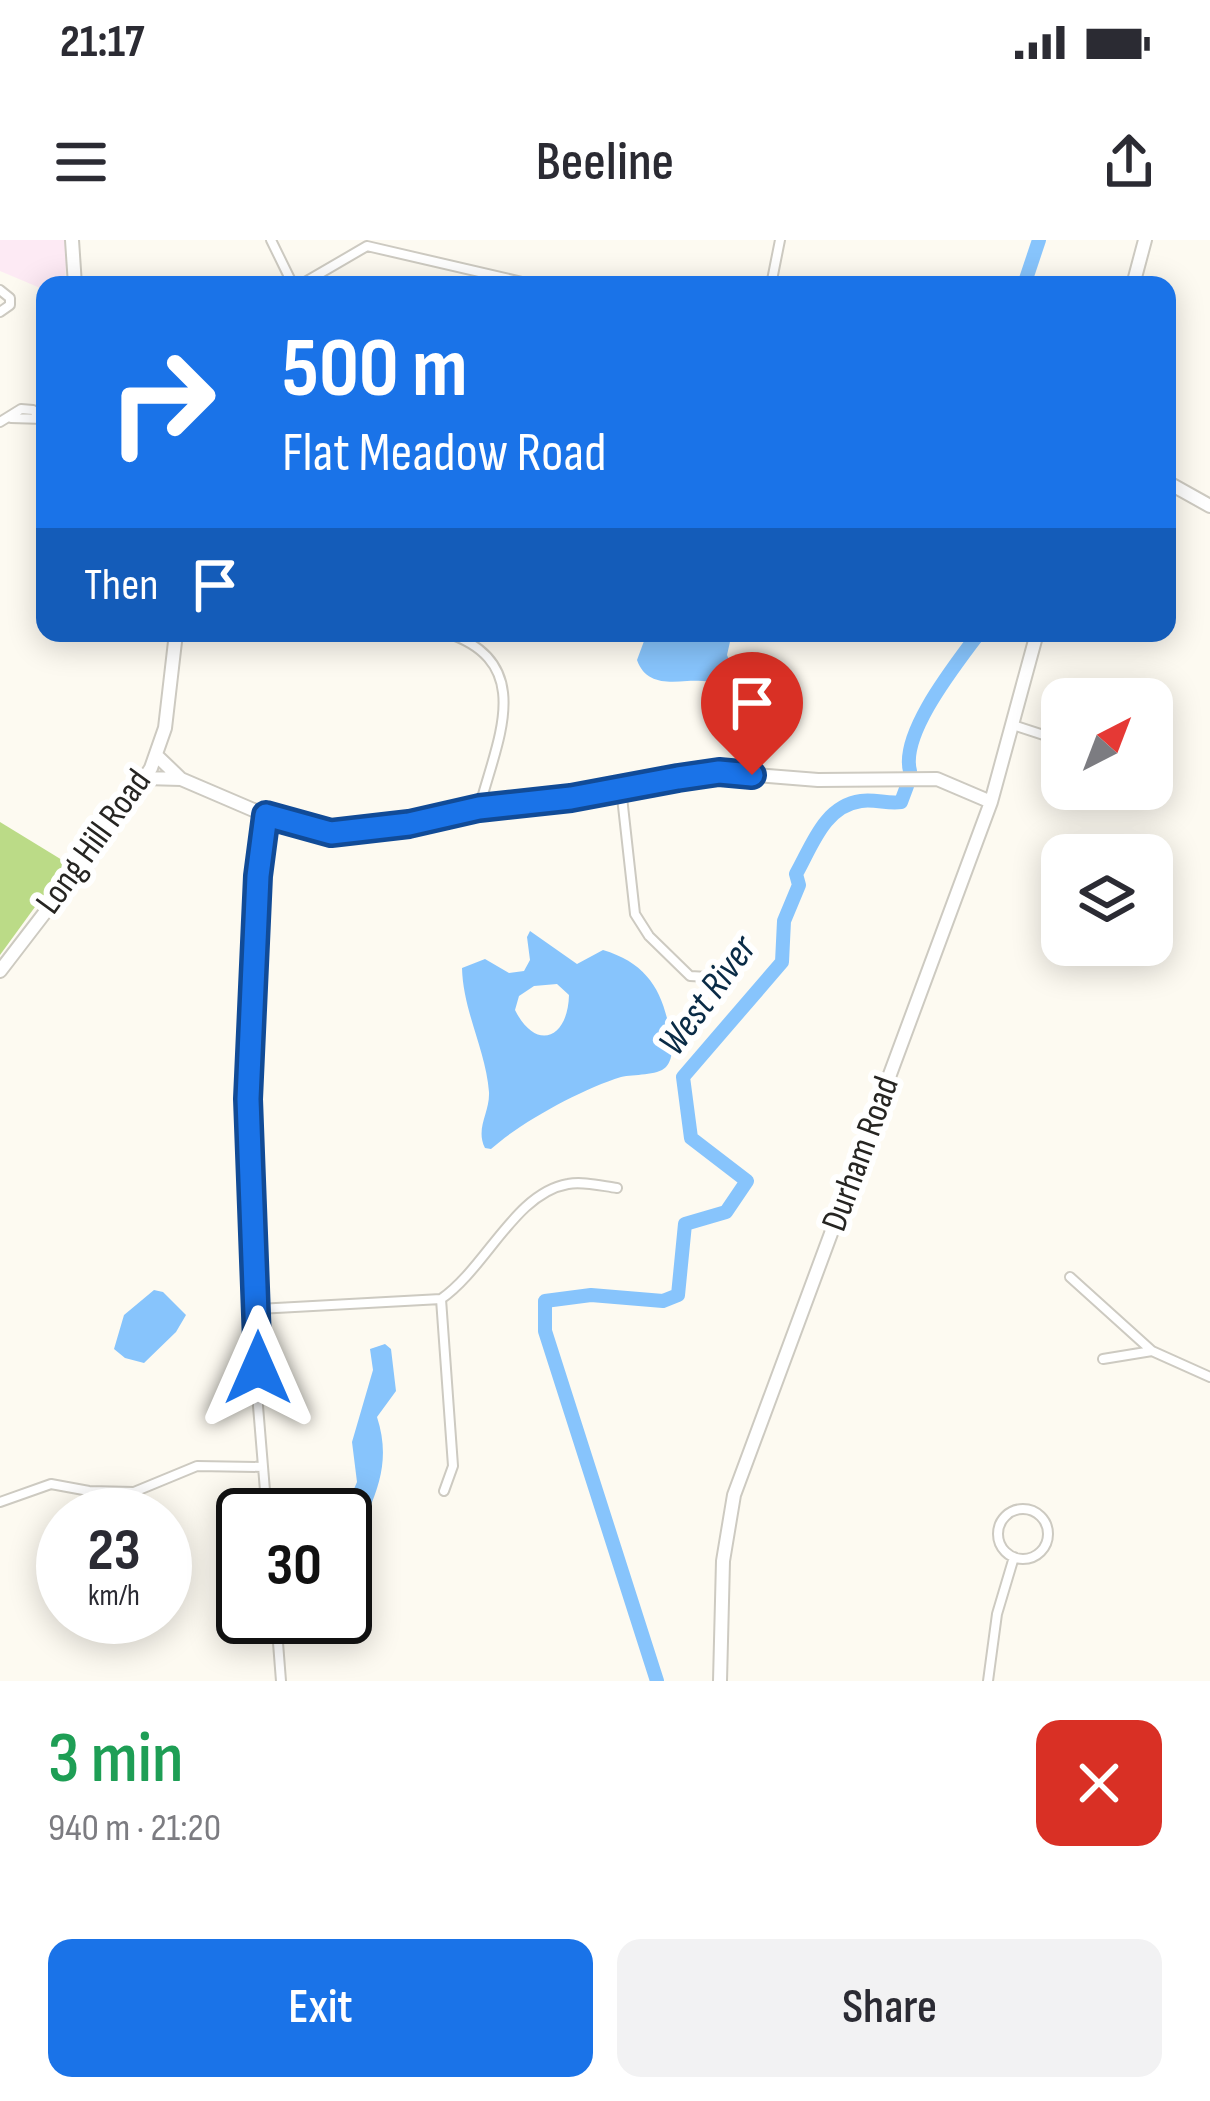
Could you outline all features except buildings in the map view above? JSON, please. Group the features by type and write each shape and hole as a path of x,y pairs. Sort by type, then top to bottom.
{"street":[{"path":"72,240 75,276"},
{"path":"272,240 292,276"},
{"path":"773,276 780,240"},
{"path":"1135,276 1145,240"},
{"path":"313,276 367,246 496,276"},
{"path":"0,290 10,298 10,305 0,312"},
{"path":"5,420 36,419"},
{"path":"1176,487 1210,506"},
{"name":"Long Hill Road","path":"0,970 145,778 165,728 175,642"},
{"path":"471,642 488,658 504,685 507,713 479,808"},
{"name":"Durham Road","path":"720,1681 723,1562 734,1495 991,802 1035,642"},
{"path":"1013,725 1041,734"},
{"path":"156,755 181,778 266,815 331,833 719,772 818,780 937,779 991,802"},
{"path":"145,778 181,778"},
{"path":"621,788 640,925 691,976 708,977 740,966"},
{"path":"265,1488 248,1099 258,876 266,815"},
{"path":"258,1309 441,1299 460,1286 536,1195 570,1183 617,1188"},
{"path":"1070,1277 1153,1351 1210,1378"},
{"path":"441,1299 453,1466 444,1491"},
{"path":"1103,1359 1153,1351"},
{"path":"0,1502 51,1484 134,1492 197,1466 263,1467"},
{"path":"1014,1510 1034,1512 1046,1527 1046,1543 1030,1558 1014,1557 1000,1543 1000,1524 1014,1510"},
{"path":"988,1681 997,1614 1014,1557"},
{"path":"278,1644 281,1681"}],"shaded area":[{"path":"0,240 67,240 65,276 36,276 36,286 0,271"}],"green space":[{"path":"0,822 67,863 0,955"}],"water":[{"path":"644,642 730,642 727,655 734,672 711,681 664,681 645,673 637,660"},
{"path":"530,931 577,964 603,950 644,973 664,1009 671,1057 657,1072 605,1082 518,1128 491,1149 485,1148 482,1134 489,1092 462,968 485,959 509,973 524,971 530,960","holes":["557,984 569,995 563,1022 550,1035 532,1032 515,1010 519,996 534,986"]},
{"path":"154,1290 163,1292 186,1315 176,1332 144,1363 125,1358 114,1349 124,1315"},
{"path":"385,1344 391,1349 396,1391 377,1417 383,1453 372,1501 372,1488 354,1488 352,1442 373,1370 370,1349"}],"waterway":[{"name":"West River","path":"1027,276 1039,240"},
{"name":"West River","path":"910,771 909,755 922,719 972,642"},
{"name":"West River","path":"657,1681 545,1331 545,1301 591,1295 663,1301 678,1295 685,1224 726,1212 747,1181 691,1138 683,1077 782,962 784,921 799,885 796,874 828,819 848,804 901,802 907,786"}],"route":[{"path":"258,1368 248,1099 258,876 266,815 331,833 719,772 752,775"}]}
